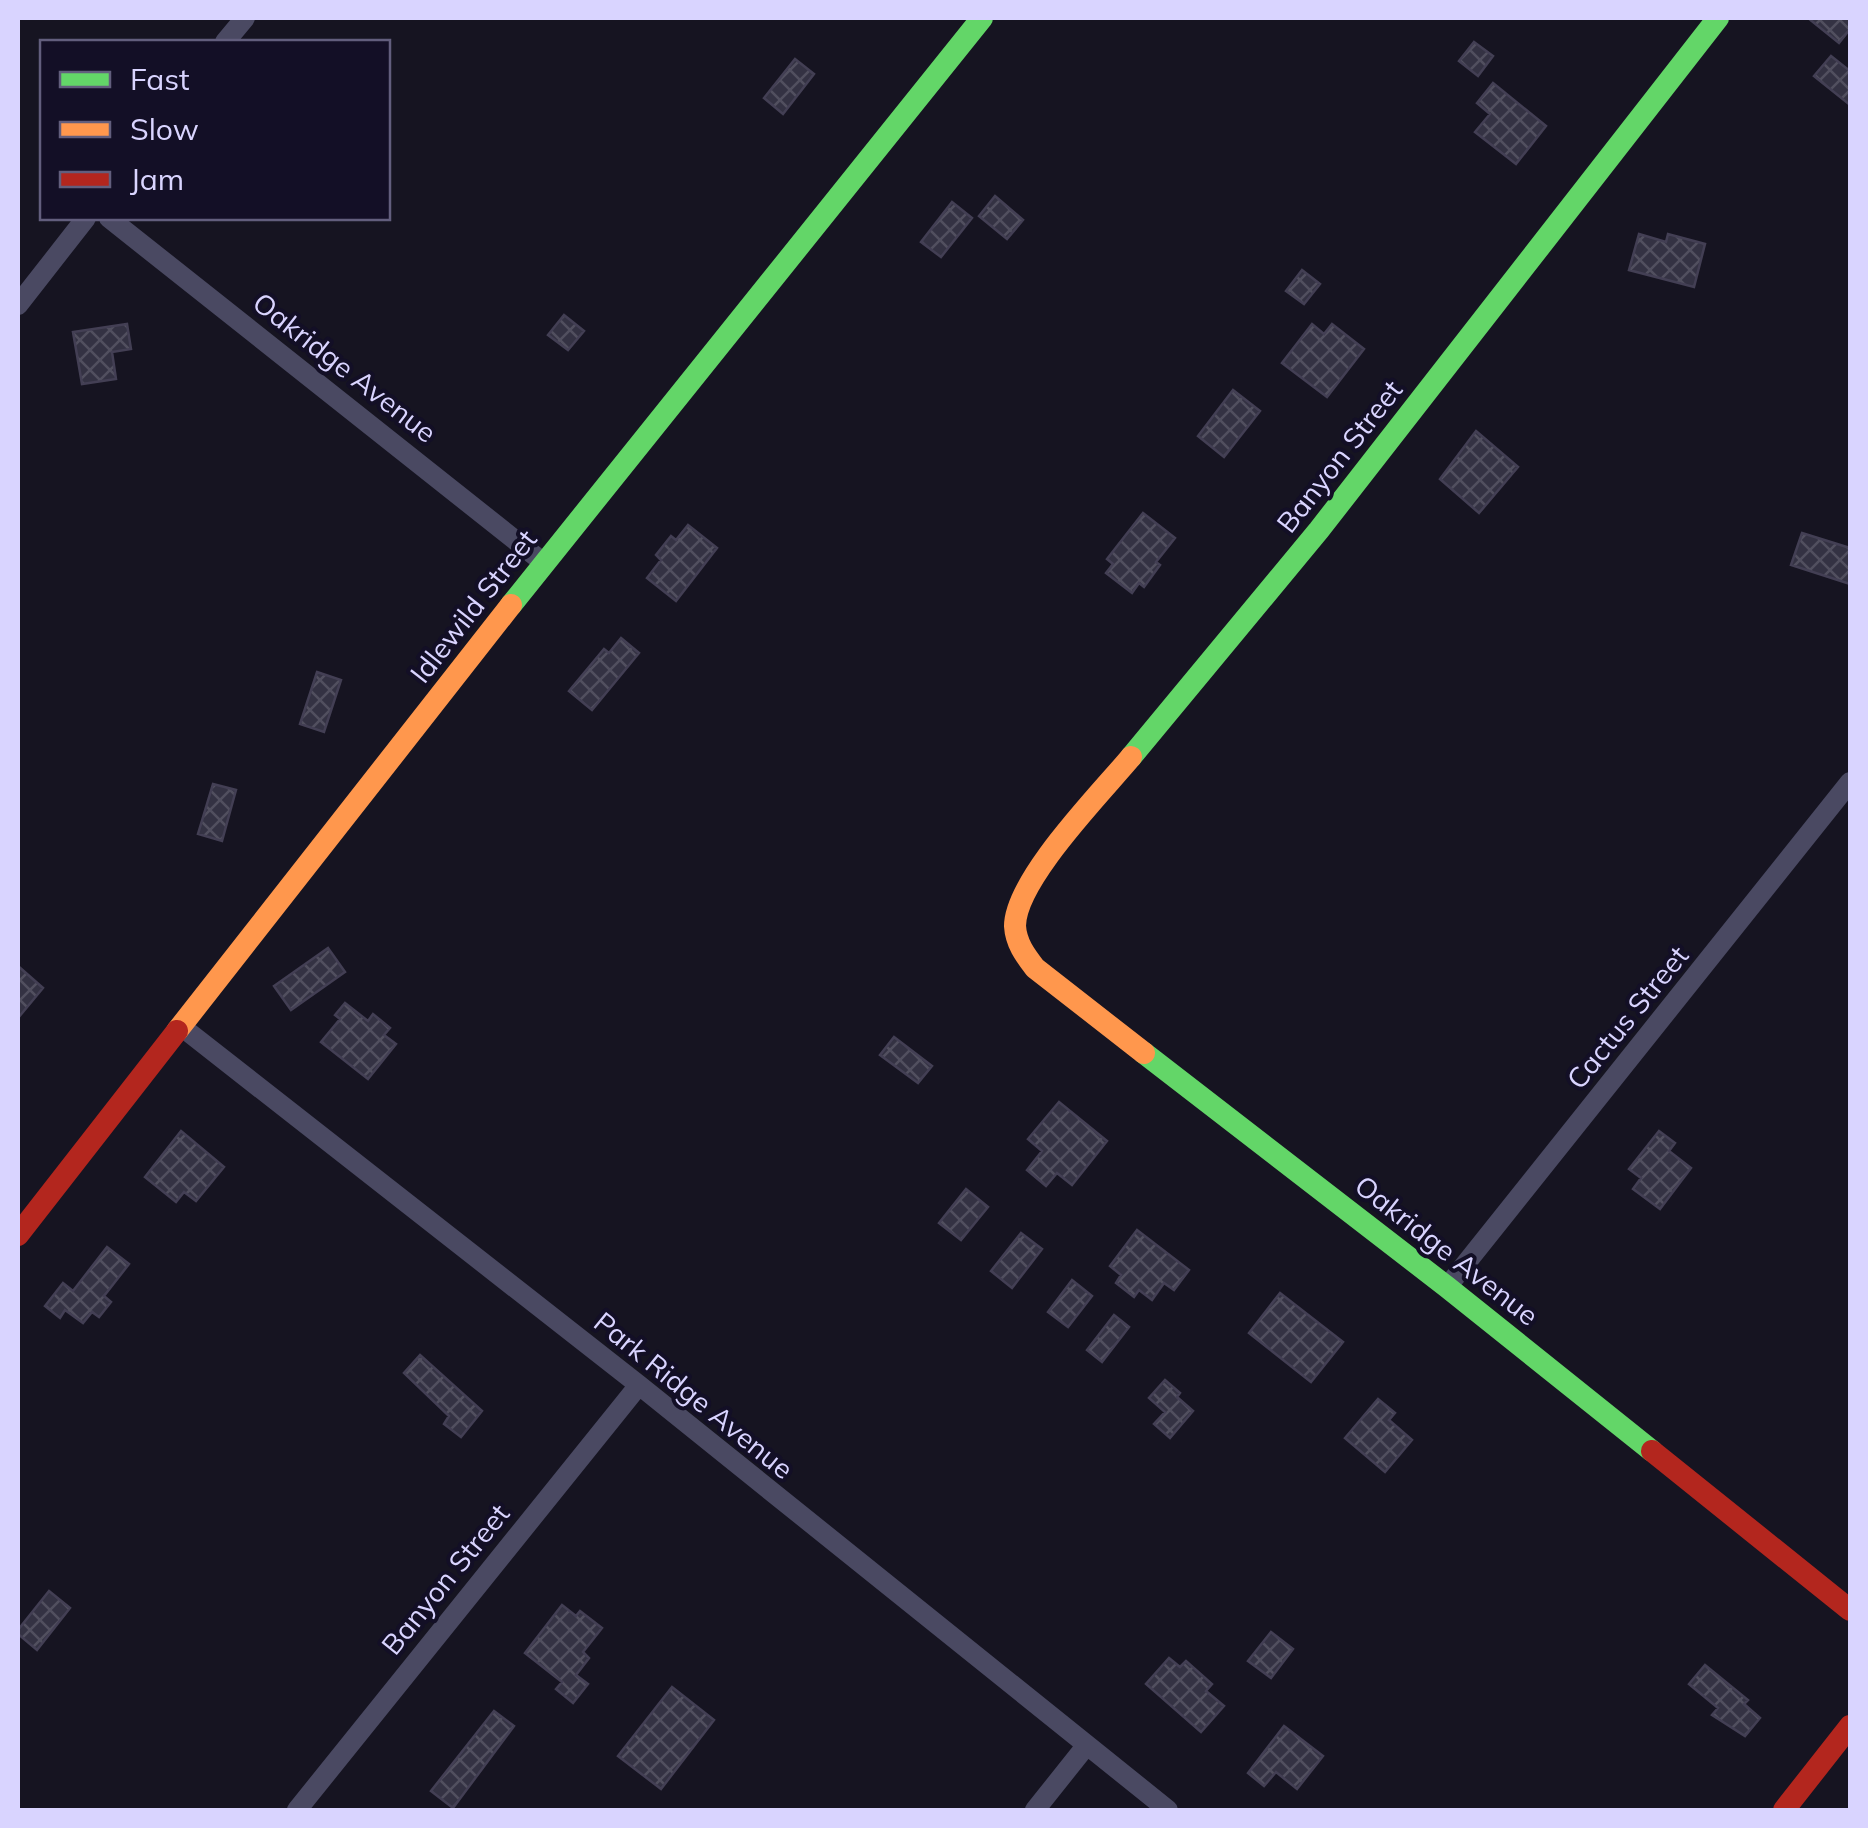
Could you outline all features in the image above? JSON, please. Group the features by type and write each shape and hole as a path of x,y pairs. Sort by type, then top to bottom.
{"street":[{"path":"227,40 245,18"},
{"name":"Idlewild Street","path":"18,1235 544,563 982,18"},
{"name":"Banyon Street","path":"1014,932 1018,905 1048,858 1319,530 1718,18"},
{"path":"18,305 84,220"},
{"name":"Oakridge Avenue","path":"112,220 544,563"},
{"name":"Cactus Street","path":"1447,1287 1850,782"},
{"name":"Oakridge Avenue","path":"1014,932 1022,954 1035,968 1447,1287 1850,1610"},
{"name":"Park Ridge Avenue","path":"182,1028 639,1385 1168,1810"},
{"name":"Banyon Street","path":"297,1810 639,1385"},
{"path":"1784,1810 1850,1726"},
{"path":"1034,1810 1086,1746"}],"building":[{"path":"1808,18 1850,18 1850,29 1839,43"},
{"path":"1474,42 1493,56 1478,76 1459,61"},
{"path":"1831,56 1850,71 1850,105 1814,76"},
{"path":"795,59 814,74 783,114 764,98"},
{"path":"1493,83 1546,126 1516,164 1475,132 1490,114 1477,103"},
{"path":"995,196 1023,220 1007,239 979,216"},
{"path":"952,202 972,218 941,257 921,242"},
{"path":"1639,234 1666,242 1668,234 1705,244 1694,287 1629,270"},
{"path":"1302,270 1320,284 1304,304 1286,291"},
{"path":"564,315 584,331 568,350 548,335"},
{"path":"127,324 131,349 112,352 116,379 82,384 73,332"},
{"path":"1312,324 1324,334 1332,324 1364,349 1327,397 1282,363"},
{"path":"1233,390 1260,411 1224,457 1198,436"},
{"path":"1476,431 1518,467 1479,513 1440,479"},
{"path":"1143,513 1175,538 1156,562 1160,565 1144,587 1139,583 1132,593 1106,573 1113,564 1107,559"},
{"path":"688,525 717,548 676,601 647,578 661,560 656,555 671,536 676,540"},
{"path":"1802,533 1850,548 1850,584 1791,565"},
{"path":"621,638 639,653 592,710 569,691 604,649 609,653"},
{"path":"317,672 341,680 324,732 300,724"},
{"path":"213,784 236,790 222,841 198,834"},
{"path":"328,948 345,972 291,1010 274,986"},
{"path":"18,966 43,988 18,1018"},
{"path":"345,1003 368,1021 373,1014 390,1028 384,1035 396,1044 368,1079 321,1042 340,1019 335,1015"},
{"path":"894,1037 932,1066 918,1083 880,1055"},
{"path":"1059,1102 1107,1141 1072,1185 1057,1173 1046,1186 1027,1170 1042,1151 1028,1139"},
{"path":"181,1131 224,1167 196,1201 184,1192 176,1202 145,1177"},
{"path":"1659,1131 1675,1143 1669,1151 1691,1168 1660,1209 1633,1189 1641,1178 1629,1169"},
{"path":"966,1189 988,1207 961,1240 939,1223"},
{"path":"1137,1230 1189,1270 1174,1290 1164,1283 1152,1300 1139,1290 1134,1297 1116,1283 1121,1275 1110,1266"},
{"path":"1021,1233 1042,1249 1012,1288 991,1271"},
{"path":"107,1247 129,1264 104,1296 111,1302 99,1317 92,1312 83,1323 65,1310 60,1318 45,1306 63,1283 73,1291"},
{"path":"1072,1280 1092,1296 1068,1327 1048,1312"},
{"path":"1280,1293 1343,1342 1311,1382 1249,1333"},
{"path":"1114,1315 1129,1327 1102,1362 1087,1350"},
{"path":"420,1355 482,1411 461,1437 444,1424 449,1416 404,1373"},
{"path":"1165,1380 1193,1411 1170,1438 1154,1424 1165,1412 1149,1398"},
{"path":"1378,1399 1395,1413 1389,1420 1412,1440 1385,1472 1345,1438"},
{"path":"49,1591 70,1608 37,1650 18,1630"},
{"path":"562,1605 576,1616 580,1611 602,1628 583,1652 589,1658 576,1675 588,1684 573,1703 556,1689 562,1682 525,1653"},
{"path":"1271,1632 1293,1649 1271,1678 1248,1661"},
{"path":"1169,1658 1180,1667 1186,1661 1212,1684 1206,1691 1224,1706 1201,1732 1146,1684"},
{"path":"1705,1665 1748,1700 1744,1704 1760,1718 1745,1736 1712,1715 1718,1708 1689,1684"},
{"path":"672,1687 714,1720 661,1789 618,1756"},
{"path":"494,1711 514,1726 453,1808 431,1791"},
{"path":"1284,1726 1323,1756 1297,1789 1276,1772 1264,1786 1248,1773"}],"traffic: fast":[{"path":"511,605 982,18"},
{"path":"1131,757 1319,530 1718,18"},
{"path":"1144,1053 1652,1451"}],"traffic: slow":[{"path":"177,1031 511,605"},
{"path":"1131,757 1044,862 1019,907 1015,926 1019,943 1035,968 1144,1053"}],"traffic: jam":[{"path":"18,1235 177,1031"},
{"path":"1652,1451 1850,1610"},
{"path":"1784,1810 1850,1726"}]}
